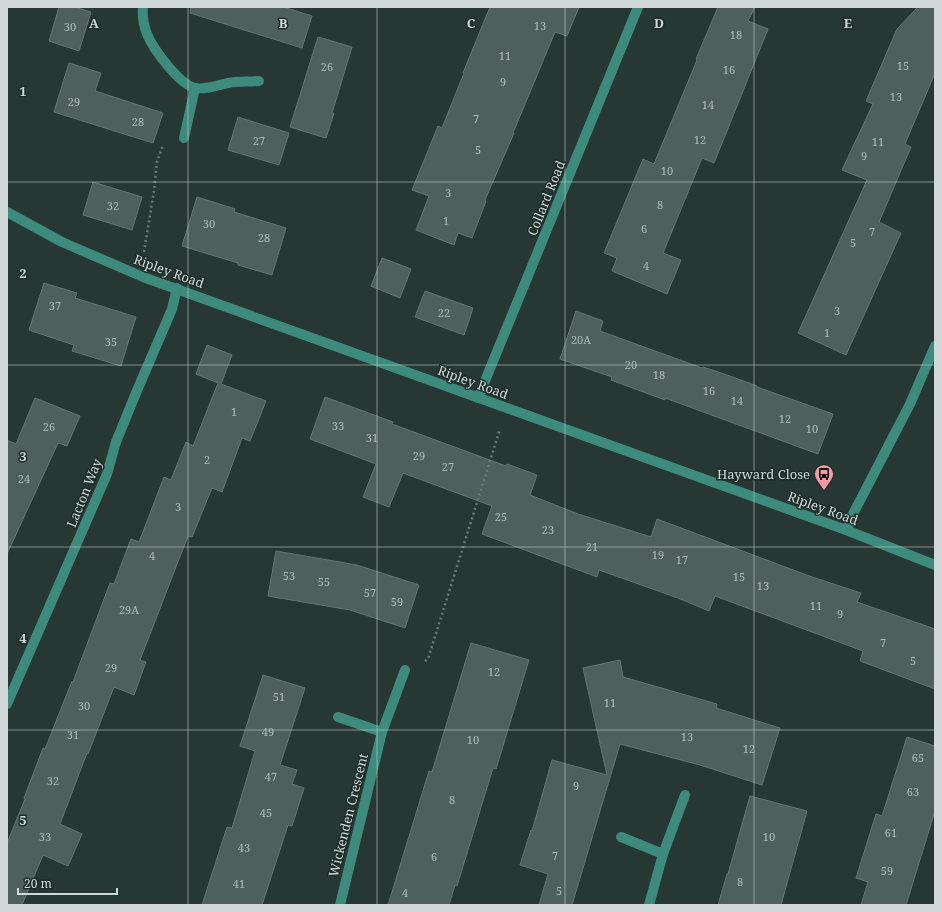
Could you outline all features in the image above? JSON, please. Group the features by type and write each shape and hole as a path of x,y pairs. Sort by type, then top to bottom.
{"street":[{"path":"143,7 142,15 147,35 165,64 183,80 195,88 218,87 229,83 259,81"},
{"name":"Collard Road","path":"478,398 638,7"},
{"path":"184,138 195,88"},
{"name":"Ripley Road","path":"7,212 62,242 143,277 846,530 935,565"},
{"name":"Lacton Way","path":"7,704 107,474 116,442 172,309 177,288"},
{"path":"846,530 910,404 935,346"},
{"name":"Wickenden Crescent","path":"340,905 382,732 405,670"},
{"path":"338,717 382,732"},
{"path":"649,905 663,854 685,795"},
{"path":"621,837 663,854"}],"path":[{"path":"143,277 144,250 154,191 157,162 166,138 184,138"},
{"path":"405,670 428,659 507,408"}],"building":[{"path":"59,7 74,7 91,12 79,51 49,41"},
{"path":"191,7 283,7 312,16 302,48 190,13"},
{"path":"490,7 579,7 567,36 555,32 485,200 486,201 472,238 458,233 454,245 416,230 429,196 412,190 438,126 442,128"},
{"path":"718,7 755,7 748,21 768,29 714,163 702,158 663,253 681,260 667,294 612,271 617,258 604,253 643,159 654,164"},
{"path":"918,7 935,7 935,73 905,144 911,147 879,222 901,233 846,355 798,333 867,180 842,170 873,104 866,101 897,29"},
{"path":"318,37 352,47 326,138 290,127"},
{"path":"69,63 101,73 95,91 163,113 153,143 54,112"},
{"path":"238,117 289,133 279,165 228,150"},
{"path":"93,182 142,197 132,230 83,215"},
{"path":"197,197 235,209 234,212 286,228 272,275 182,246"},
{"path":"382,258 411,269 400,298 371,286"},
{"path":"44,283 77,293 75,298 136,317 121,366 72,351 74,345 29,330"},
{"path":"425,291 473,308 464,335 415,317"},
{"path":"576,311 603,321 600,331 702,368 703,367 730,376 833,414 818,454 665,398 665,400 611,380 612,377 560,359"},
{"path":"207,345 232,355 221,384 266,401 250,441 242,438 222,492 212,488 192,537 188,536 140,660 146,662 134,695 114,687 60,824 82,834 68,866 43,855 22,905 7,905 7,843 25,799 24,798 43,748 45,749 72,681 73,682 110,583 114,584 131,539 139,542 164,477 171,480 186,442 193,446 218,383 196,374"},
{"path":"325,397 393,422 392,424 506,466 507,464 537,475 530,495 578,514 651,537 657,519 812,577 861,593 857,602 935,629 935,689 860,661 863,651 715,596 709,611 678,598 599,570 597,577 482,534 492,506 403,473 389,507 363,497 376,464 310,439"},
{"path":"35,398 80,416 67,446 58,443 7,554 7,440 16,444"},
{"path":"276,551 357,565 419,585 405,628 350,610 268,596"},
{"path":"471,643 529,660 496,769 493,768 457,886 455,885 449,905 388,905 429,771 432,772"},
{"path":"620,660 623,677 717,704 716,708 780,728 762,785 700,765 620,744 572,905 539,905 548,874 520,865 531,830 532,831 552,760 607,775 583,668"},
{"path":"263,675 305,688 280,765 297,770 292,784 304,788 292,826 288,825 262,905 202,905 227,827 232,828 255,751 240,746"},
{"path":"907,737 935,746 935,811 906,905 861,905 868,882 856,878 876,814 882,816"},
{"path":"750,796 807,811 781,905 718,905 728,874"}],"place":[{"name":"Hayward Close","path":"824,491"}]}
